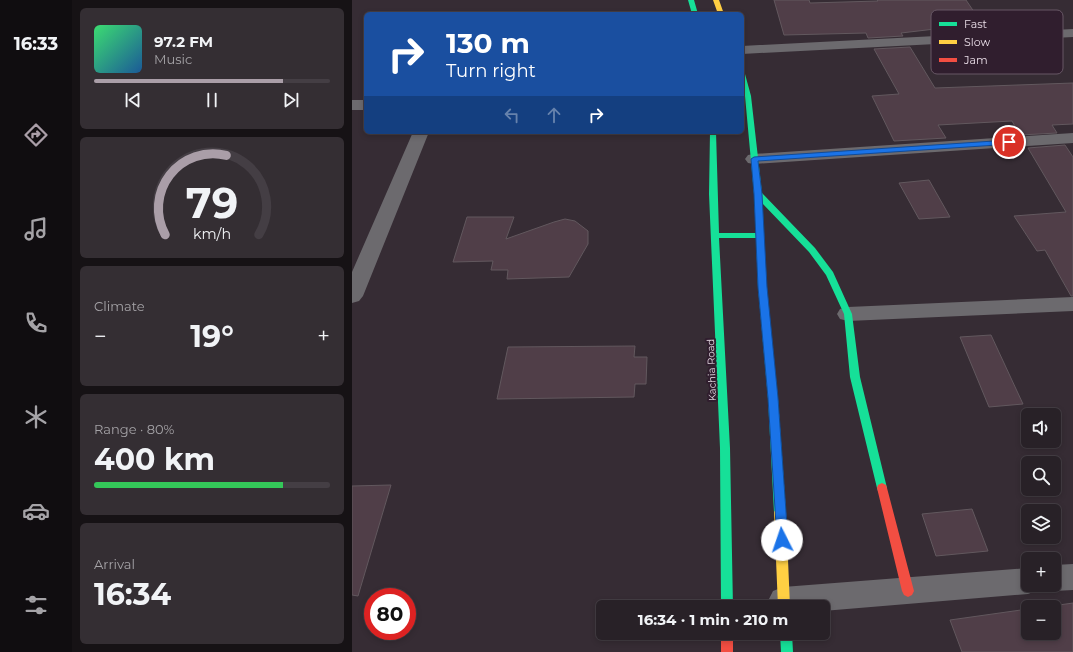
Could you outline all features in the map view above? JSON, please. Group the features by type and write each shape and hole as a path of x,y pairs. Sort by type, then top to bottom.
{"main road":[{"path":"691,0 694,12"},
{"path":"716,0 721,12"},
{"path":"744,81 748,96 758,194 762,287 773,398 782,532 784,600"},
{"name":"Kachia Road","path":"713,134 713,194 725,448 727,600"},
{"path":"758,194 812,250 830,274 848,314 855,377 908,591"},
{"path":"715,235 760,236"},
{"path":"727,640 727,652"},
{"path":"786,640 787,652"}],"street":[{"path":"1063,34 1073,33"},
{"path":"744,50 931,40"},
{"path":"352,106 364,105"},
{"path":"352,296 420,134"},
{"path":"754,159 1073,138"},
{"path":"848,314 1073,304"},
{"path":"1061,578 1073,577"},
{"path":"822,600 1021,582"}],"building":[{"path":"774,0 809,0 810,3 878,1 877,0 966,0 973,10 931,10 931,29 901,33 903,36 868,38 866,33 784,35"},
{"path":"910,47 935,88 1073,83 1073,124 1052,125 1057,133 1020,135 1012,121 938,125 946,138 894,141 872,96 899,94 874,49"},
{"path":"1065,145 1073,157 1073,296 1071,296 1045,250 1037,251 1014,216 1066,212 1028,148"},
{"path":"929,180 950,217 919,219 899,183"},
{"path":"467,217 514,217 506,239 565,219 575,221 588,231 588,244 569,277 507,279 508,270 491,270 493,261 453,262"},
{"path":"991,335 1023,404 989,407 960,337"},
{"path":"635,346 634,357 647,357 646,384 635,384 634,397 497,399 508,347"},
{"path":"391,485 358,596 352,595 352,486"},
{"path":"972,509 988,551 936,556 922,514"},
{"path":"1073,603 1073,652 962,652 950,620 1021,610 1021,640 1061,640 1061,605"}],"traffic: fast":[{"path":"691,0 694,12"},
{"path":"744,81 748,96 758,194 762,287 773,399 780,512"},
{"path":"713,134 713,194 725,448 727,600"},
{"path":"758,194 812,250 830,274 848,314 855,377 882,488"},
{"path":"715,235 760,236"},
{"path":"786,640 787,652"}],"traffic: slow":[{"path":"716,0 720,12"},
{"path":"780,512 784,600"}],"traffic: jam":[{"path":"882,488 908,591"},
{"path":"727,640 727,652"}],"route":[{"path":"782,540 773,398 762,287 758,194 754,159 1009,142"}]}
